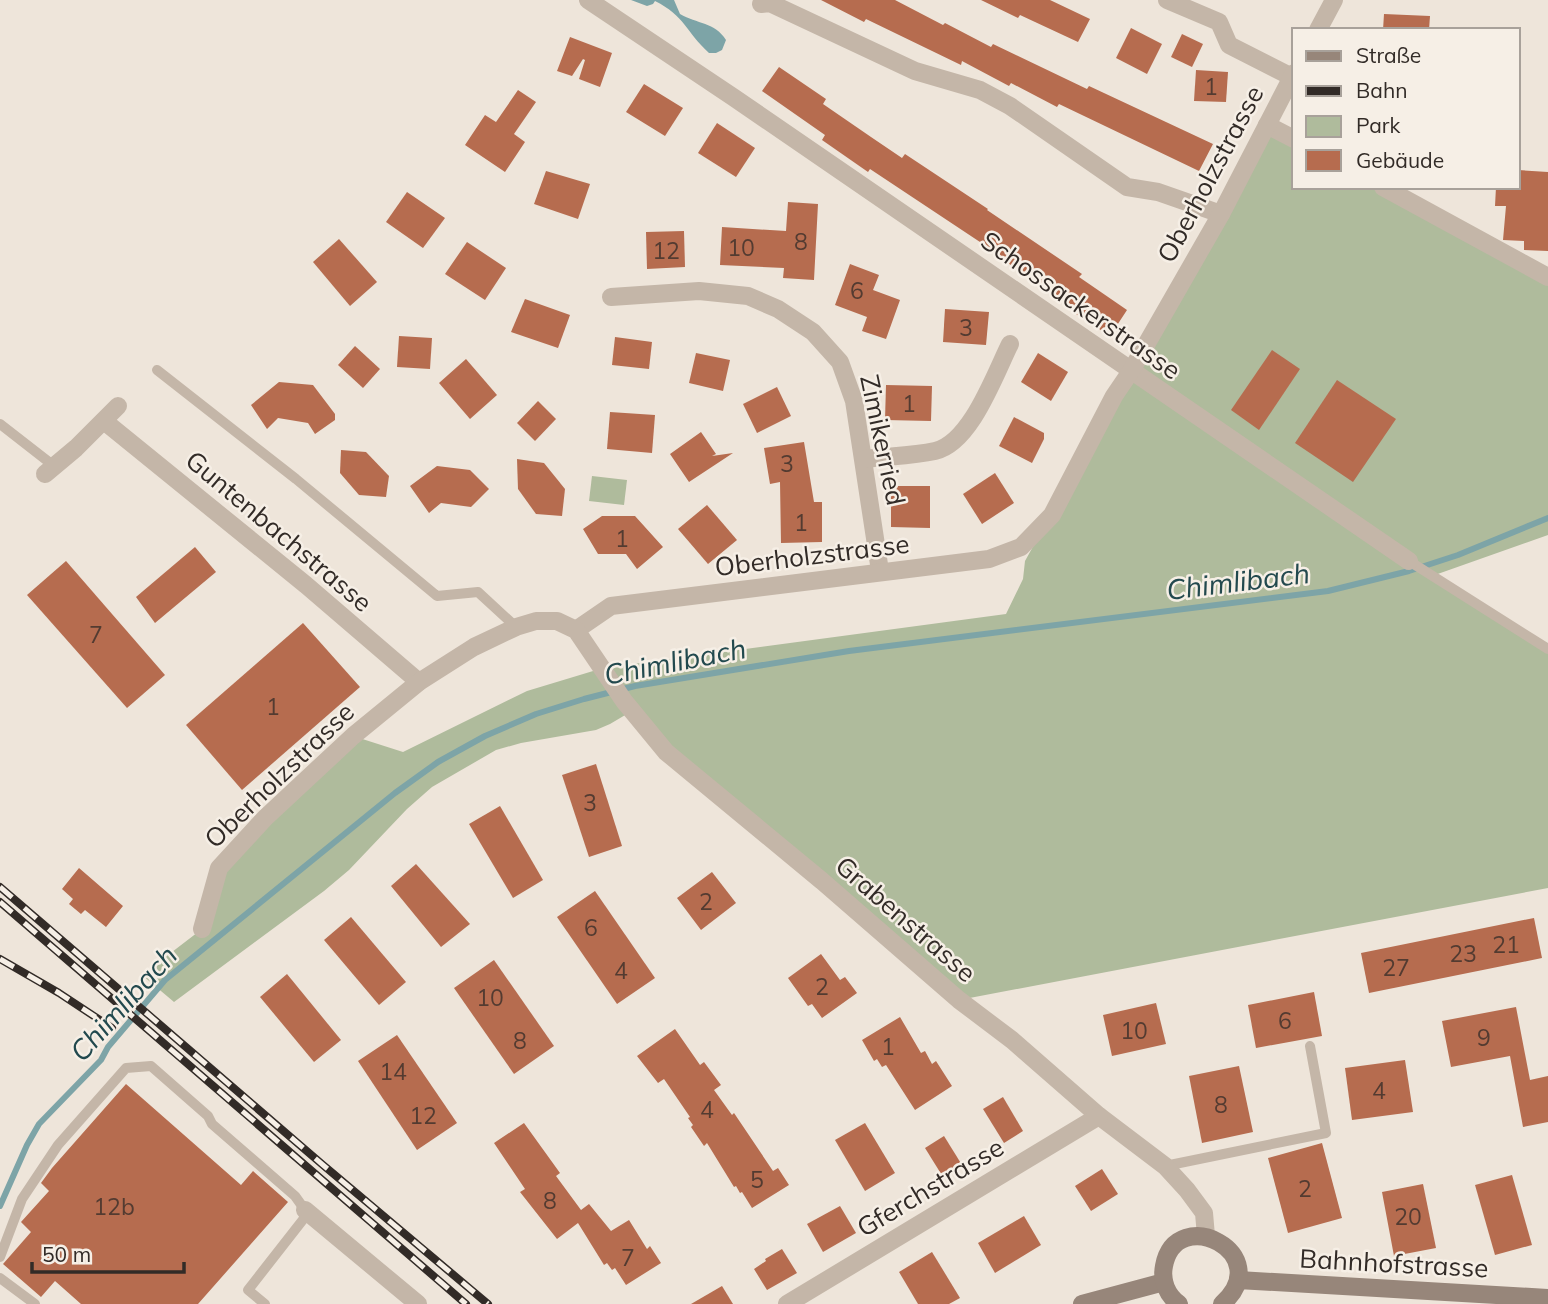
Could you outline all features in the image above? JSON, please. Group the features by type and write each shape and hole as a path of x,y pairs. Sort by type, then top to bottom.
{"main road":[{"path":"1179,1304 1167,1292 1164,1282 1165,1261 1177,1244 1186,1239 1206,1236 1217,1240 1234,1256 1238,1268 1235,1289 1222,1304"},
{"name":"Bahnhofstrasse","path":"1238,1280 1548,1298"},
{"path":"1082,1304 1164,1282"}],"street":[{"name":"Schossackerstrasse","path":"588,0 1409,561"},
{"path":"1167,0 1219,22 1229,45 1292,75"},
{"path":"1319,28 1334,0"},
{"path":"761,4 770,3 915,71 981,90 1010,106 1126,187 1158,192 1221,214"},
{"name":"Oberholzstrasse","path":"202,929 219,868 265,818 353,736 419,682 474,647 516,627 536,621 557,621 576,630 611,606 989,559 1021,547 1052,515 1114,396 1221,214 1292,77"},
{"path":"1267,125 1292,138"},
{"path":"1387,189 1548,277"},
{"name":"Zimikerried","path":"611,297 699,291 748,296 778,309 813,332 840,362 855,401 880,571"},
{"path":"865,459 937,451 955,439 969,426 1010,344"},
{"path":"49,470 118,406"},
{"name":"Guntenbachstrasse","path":"104,421 306,585 419,682"},
{"name":"Grabenstrasse","path":"576,630 624,701 666,752 822,881 959,1000 1012,1040 1100,1116 1165,1166 1188,1189 1204,1213 1206,1236"},
{"name":"Gferchstrasse","path":"787,1304 1100,1116"},
{"path":"307,1211 418,1304"}],"lane":[{"path":"157,370 296,479 437,596 478,592 516,627"},
{"path":"0,424 49,470"},
{"name":"Schossackerstrasse","path":"1409,561 1548,649"},
{"path":"1165,1166 1326,1133 1310,1046"},
{"path":"0,1257 14,1216 58,1144 126,1068 151,1066 208,1116 212,1124 295,1196 307,1211 248,1290 265,1304"},
{"path":"0,1278 35,1304"}],"green space":[{"path":"1267,125 1292,138 1292,189 1387,189 1548,277 1548,535 1432,576 1548,649 1548,888 959,1000 632,711 596,730 496,750 432,787 407,809 349,870 324,891 174,1002 142,975 202,929 219,868 353,736 403,752 527,691 603,668 1006,614 1023,579 1025,561"},
{"path":"592,476 627,480 624,505 589,501"}],"water":[{"path":"631,0 674,0 680,14 711,26 722,34 726,40 722,50 709,53 673,12 655,1 647,6"}],"building":[{"path":"821,0 895,0 991,47 993,44 1213,144 1199,171 1059,104 1057,107 1011,83 1009,86 962,61 961,65"},
{"path":"981,0 1050,0 1090,19 1078,42"},
{"path":"1384,14 1430,16 1429,28 1383,28"},
{"path":"1131,28 1162,44 1147,74 1116,58"},
{"path":"1182,34 1203,44 1192,67 1171,57"},
{"path":"570,37 612,53 600,87 579,79 585,60 583,59 572,76 557,71"},
{"path":"779,67 826,99 823,104 902,158 905,154 988,209 1082,274 1079,277 1127,310 1110,336 1076,314 1079,310 982,246 983,244 822,140 825,135 762,91"},
{"path":"1196,70 1228,72 1226,102 1194,101"},
{"path":"644,84 683,108 665,136 626,112"},
{"path":"518,90 536,102 514,134 525,142 505,172 465,145 485,115 496,122"},
{"path":"717,123 755,148 736,177 698,153"},
{"path":"1520,170 1548,172 1548,251 1524,250 1524,241 1503,240 1506,206 1495,206 1496,189 1520,189"},
{"path":"546,171 590,184 578,219 534,204"},
{"path":"407,192 445,218 423,248 386,222"},
{"path":"788,202 818,204 814,280 783,278 784,268 720,265 722,227 786,231"},
{"path":"684,231 685,267 647,269 646,232"},
{"path":"339,239 377,282 350,306 313,262"},
{"path":"467,242 506,268 485,300 445,274"},
{"path":"850,264 879,275 873,290 900,300 886,339 862,331 867,317 835,305"},
{"path":"525,299 570,315 558,348 511,332"},
{"path":"945,309 989,312 986,345 943,342"},
{"path":"399,336 432,338 430,369 397,367"},
{"path":"615,337 652,342 649,369 612,365"},
{"path":"355,346 380,369 363,388 338,365"},
{"path":"1272,350 1300,369 1259,430 1231,410"},
{"path":"696,353 730,360 723,391 689,383"},
{"path":"1038,353 1068,372 1051,401 1021,382"},
{"path":"466,359 497,395 470,419 439,383"},
{"path":"1337,380 1396,419 1353,482 1295,443"},
{"path":"279,382 313,385 335,414 335,420 315,434 308,423 278,418 267,429 251,405"},
{"path":"886,385 932,386 931,421 885,420"},
{"path":"777,387 791,416 757,433 743,404"},
{"path":"538,401 556,419 535,441 517,423"},
{"path":"610,412 655,415 652,453 607,449"},
{"path":"1014,417 1044,433 1044,439 1032,463 999,446"},
{"path":"701,432 716,454 712,456 733,453 689,482 670,454"},
{"path":"804,442 814,502 822,502 822,542 781,543 780,482 770,484 764,448"},
{"path":"341,450 366,452 389,476 386,497 359,495 340,473"},
{"path":"517,459 544,463 565,489 562,516 536,514 518,489"},
{"path":"437,466 470,470 489,489 471,507 441,503 429,513 410,486"},
{"path":"995,473 1014,503 982,524 963,494"},
{"path":"891,486 930,486 930,528 891,527"},
{"path":"707,505 737,540 708,564 678,529"},
{"path":"602,516 635,516 663,547 637,569 626,554 598,554 583,529"},
{"path":"195,547 216,572 155,623 136,597"},
{"path":"66,561 165,675 127,708 27,595"},
{"path":"303,623 360,687 242,790 186,725"},
{"path":"596,764 622,846 589,857 562,775"},
{"path":"500,806 543,880 513,898 469,824"},
{"path":"416,864 470,924 441,947 391,886"},
{"path":"79,868 123,906 106,927 85,910 81,914 69,904 73,899 62,889"},
{"path":"712,872 736,903 701,930 677,898"},
{"path":"595,891 655,978 617,1004 557,917"},
{"path":"351,917 406,982 379,1005 324,940"},
{"path":"1534,918 1542,958 1369,993 1361,953"},
{"path":"821,954 840,980 845,977 857,993 822,1018 812,1004 808,1006 788,978"},
{"path":"494,960 554,1046 514,1074 454,988"},
{"path":"287,974 341,1040 314,1062 260,997"},
{"path":"1314,992 1322,1036 1256,1048 1248,1005"},
{"path":"1156,1003 1166,1044 1112,1056 1103,1015"},
{"path":"1516,1007 1530,1080 1548,1076 1548,1122 1523,1127 1510,1056 1451,1067 1442,1021"},
{"path":"900,1017 921,1053 925,1051 932,1064 936,1061 952,1086 915,1110 886,1065 882,1067 877,1059 874,1061 862,1040"},
{"path":"675,1029 700,1065 704,1062 721,1085 714,1090 732,1115 734,1113 773,1171 778,1168 789,1185 752,1208 742,1192 734,1187 707,1143 704,1146 691,1127 693,1125 688,1118 690,1117 664,1079 658,1083 637,1056"},
{"path":"397,1035 457,1123 417,1150 358,1061"},
{"path":"1405,1060 1413,1112 1352,1120 1345,1068"},
{"path":"1239,1066 1253,1132 1202,1143 1189,1076"},
{"path":"126,1084 241,1185 253,1171 288,1202 198,1304 81,1304 55,1281 41,1297 3,1264 31,1232 21,1222 49,1191 41,1183"},
{"path":"1003,1097 1023,1131 1004,1143 983,1109"},
{"path":"524,1123 560,1173 556,1176 581,1210 589,1204 611,1231 629,1220 647,1249 650,1246 661,1263 626,1285 615,1268 612,1270 607,1263 604,1265 578,1223 557,1239 520,1192 525,1189 494,1143"},
{"path":"865,1123 895,1173 865,1191 835,1140"},
{"path":"944,1136 962,1165 943,1177 925,1148"},
{"path":"1322,1143 1342,1218 1288,1233 1268,1158"},
{"path":"1102,1169 1118,1194 1091,1211 1075,1186"},
{"path":"1512,1175 1532,1245 1495,1255 1475,1185"},
{"path":"1423,1184 1436,1248 1394,1256 1382,1192"},
{"path":"840,1206 856,1233 823,1252 807,1224"},
{"path":"1024,1216 1041,1245 995,1273 978,1243"},
{"path":"782,1249 797,1273 767,1290 754,1269"},
{"path":"932,1252 960,1298 949,1304 918,1304 899,1272"},
{"path":"722,1286 733,1304 691,1304"}],"waterway":[{"name":"Chimlibach","path":"0,1206 39,1124 101,1060 108,1047 165,980 395,793 438,762 485,736 536,714 635,686 849,651 1328,591 1409,571 1458,555 1548,518"}],"railway":[{"path":"0,887 488,1304"},
{"path":"0,902 466,1304"},
{"path":"0,959 112,1028"}]}
